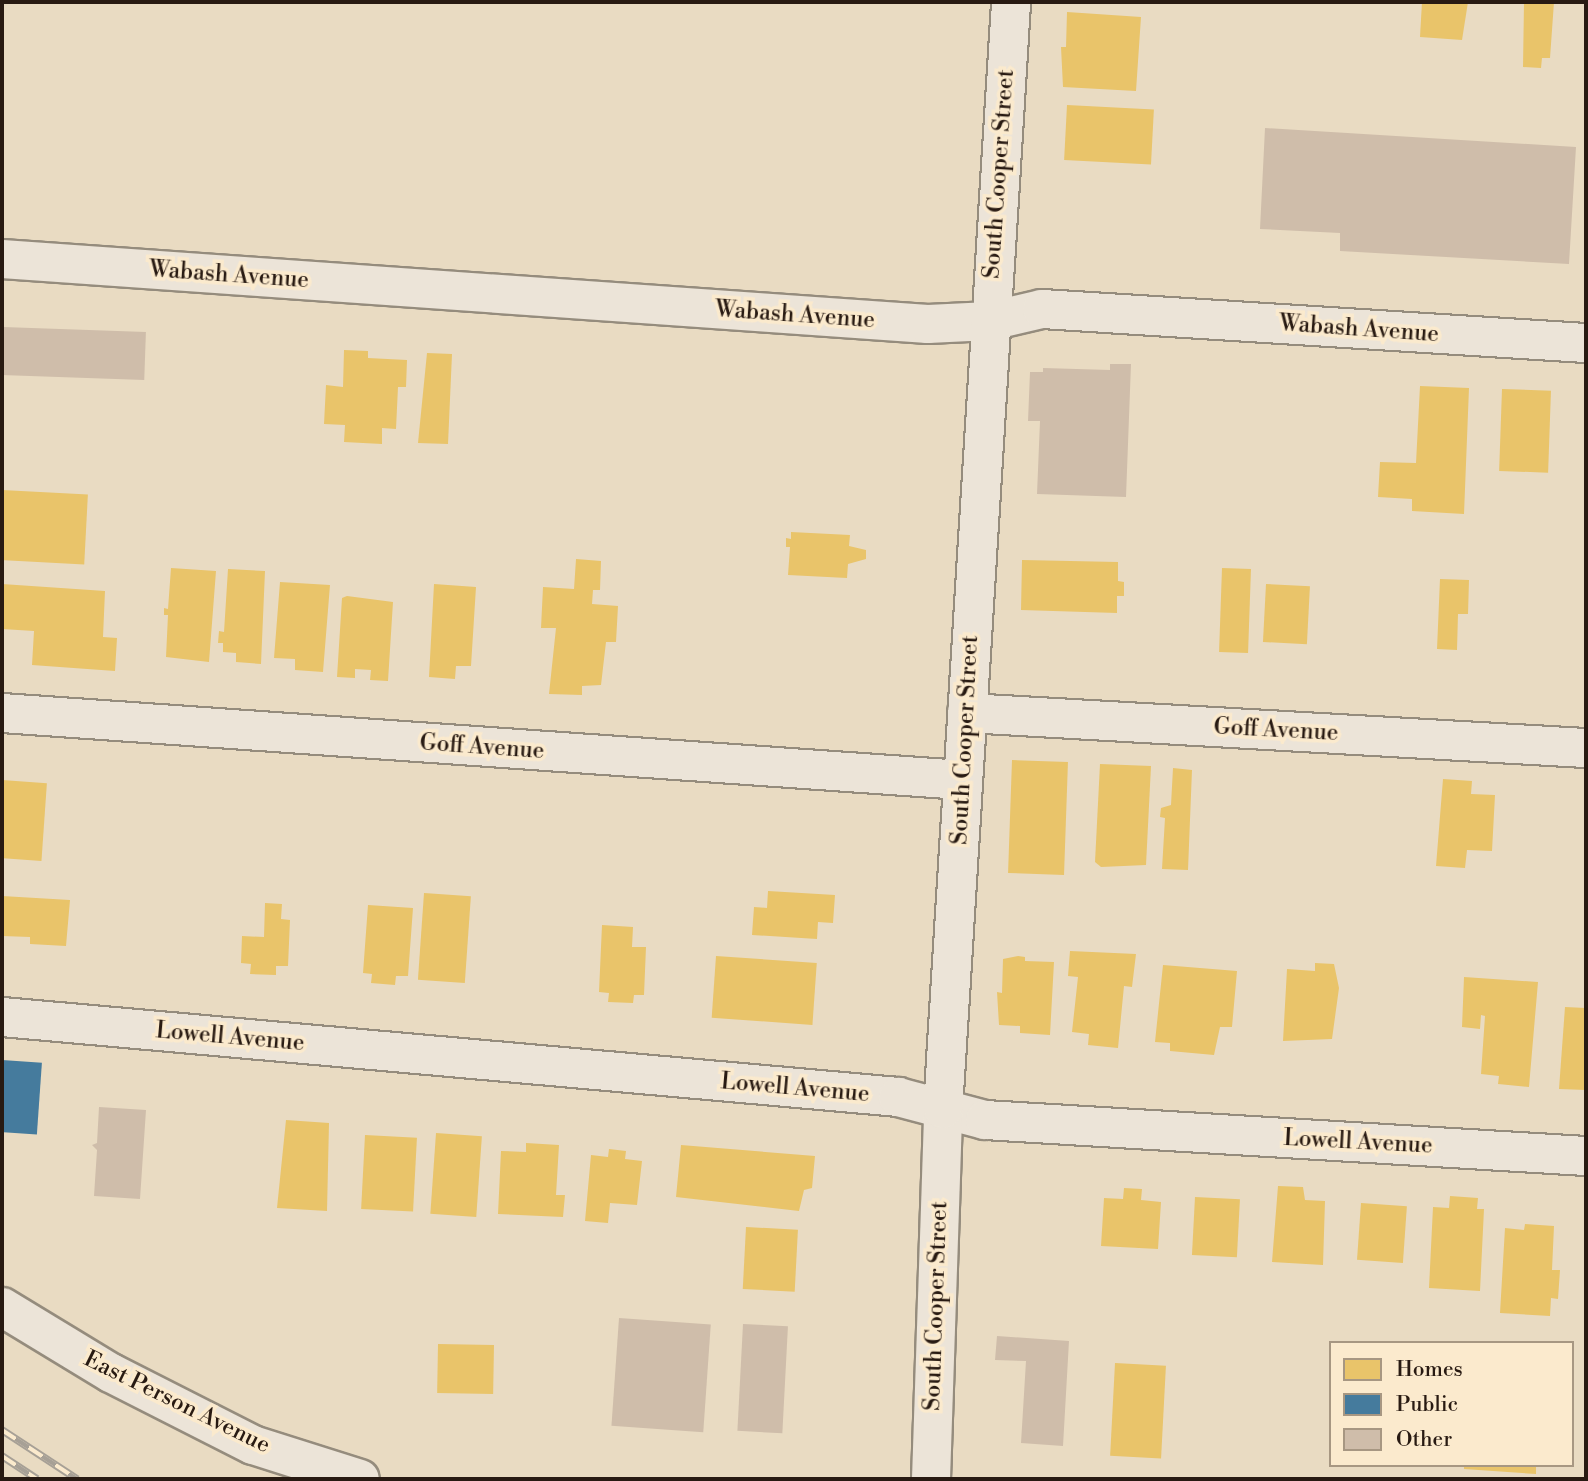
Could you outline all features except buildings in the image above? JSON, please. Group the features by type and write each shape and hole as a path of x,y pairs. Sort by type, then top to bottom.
{"street":[{"name":"South Cooper Street","path":"930,1479 943,1109 1011,2"},
{"name":"Wabash Avenue","path":"2,260 928,324 990,321 1042,309 1586,343"},
{"name":"Goff Avenue","path":"2,713 963,780"},
{"name":"Goff Avenue","path":"967,713 1586,748"},
{"name":"Lowell Avenue","path":"2,1017 898,1097 985,1120 1586,1156"},
{"name":"East Person Avenue","path":"2,1307 111,1373 253,1445 360,1479"}],"railway":[{"path":"2,1430 77,1479"},
{"path":"2,1456 37,1479"}]}
